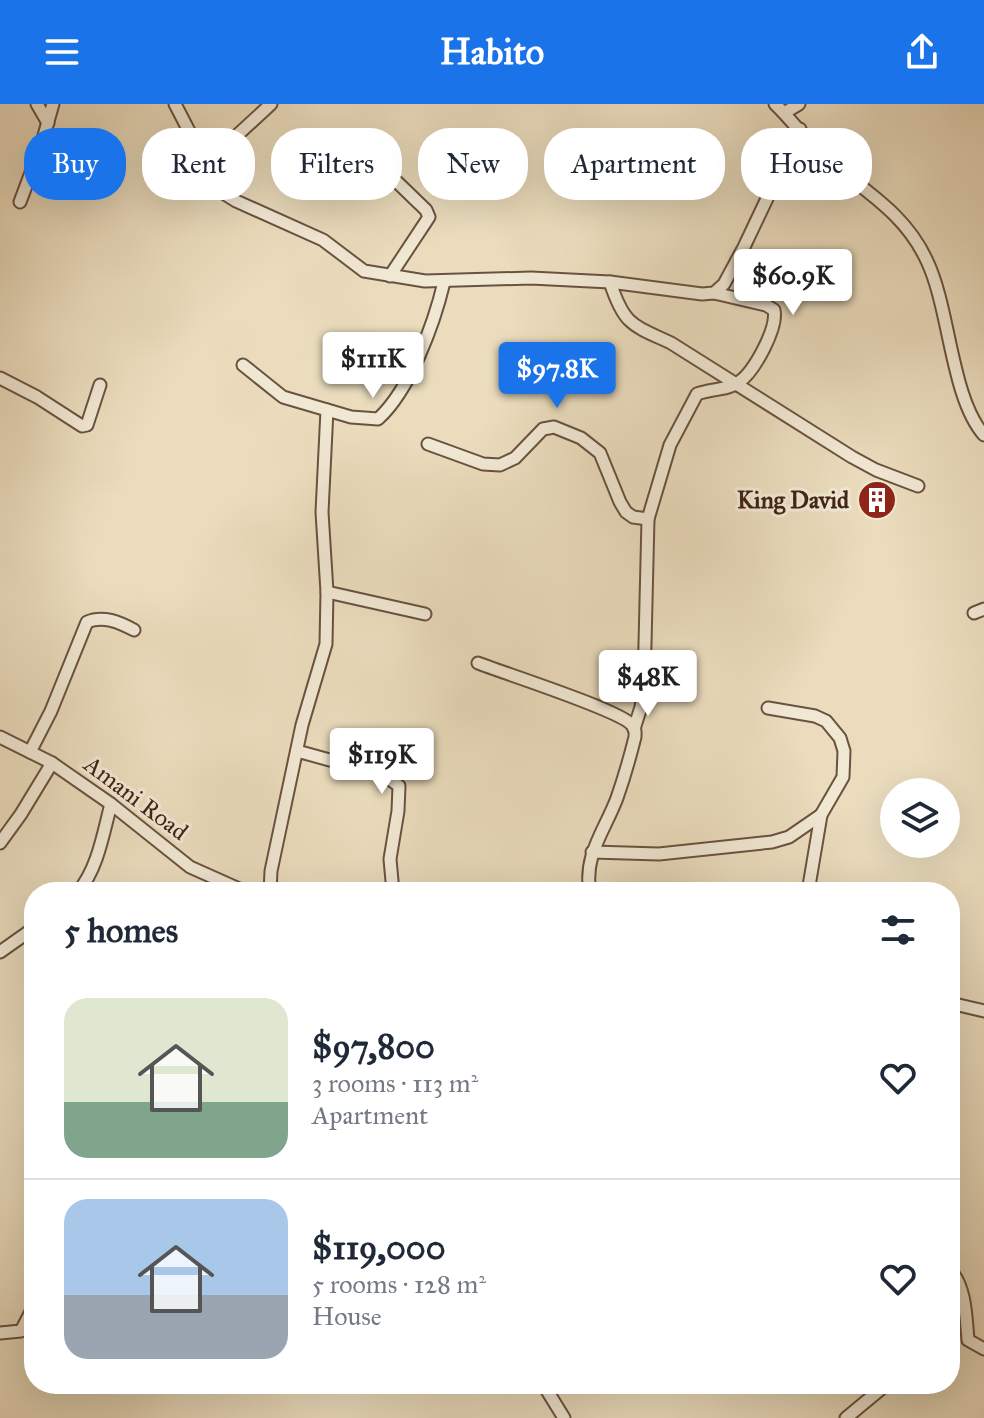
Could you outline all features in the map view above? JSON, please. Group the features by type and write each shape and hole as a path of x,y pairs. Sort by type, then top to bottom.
{"street":[{"path":"37,104 48,123"},
{"path":"20,202 53,104"},
{"path":"175,104 187,128"},
{"path":"245,128 271,104"},
{"path":"780,108 799,104"},
{"path":"780,108 799,128"},
{"path":"390,276 429,217 426,210 402,187"},
{"path":"872,195 895,213 921,249 942,301 967,405 984,435"},
{"path":"235,200 323,240 364,271 444,282 470,278 610,282 714,293 766,305 774,310 773,328 750,372 737,384 702,392 691,401 670,445 648,519 641,707 618,795 592,852 589,882"},
{"path":"714,293 724,284 766,200"},
{"path":"243,365 283,397 369,420 378,419 400,393 423,346 444,282"},
{"path":"610,282 620,311 628,321 671,343 876,470 918,486"},
{"path":"750,372 756,396"},
{"path":"0,378 82,426 90,420 100,385"},
{"path":"270,882 302,725 325,652 327,592 322,512 327,410"},
{"path":"428,444 483,464 500,465 515,458 543,429 554,427 581,438 598,451 626,512 633,517 648,519"},
{"path":"327,592 425,614"},
{"path":"30,752 51,711 87,622 113,620 134,630"},
{"path":"478,663 579,700 626,720 634,729"},
{"path":"768,708 815,716 826,721 840,738 844,751 843,777 821,815 810,882"},
{"name":"Amani Road","path":"0,737 52,763 111,804 190,867 224,882"},
{"path":"297,751 384,775 399,786 390,859 392,882"},
{"path":"0,843 52,763"},
{"path":"85,882 97,856 111,804"},
{"path":"592,852 659,854 772,842 789,837 821,815"},
{"path":"0,952 24,935"},
{"path":"960,1005 984,1011"},
{"path":"960,1287 968,1340 984,1349"},
{"path":"0,1333 21,1331 24,1325"},
{"path":"549,1394 564,1418"},
{"path":"846,1418 875,1394"}],"place":[{"name":"King David","path":"877,500"}]}
